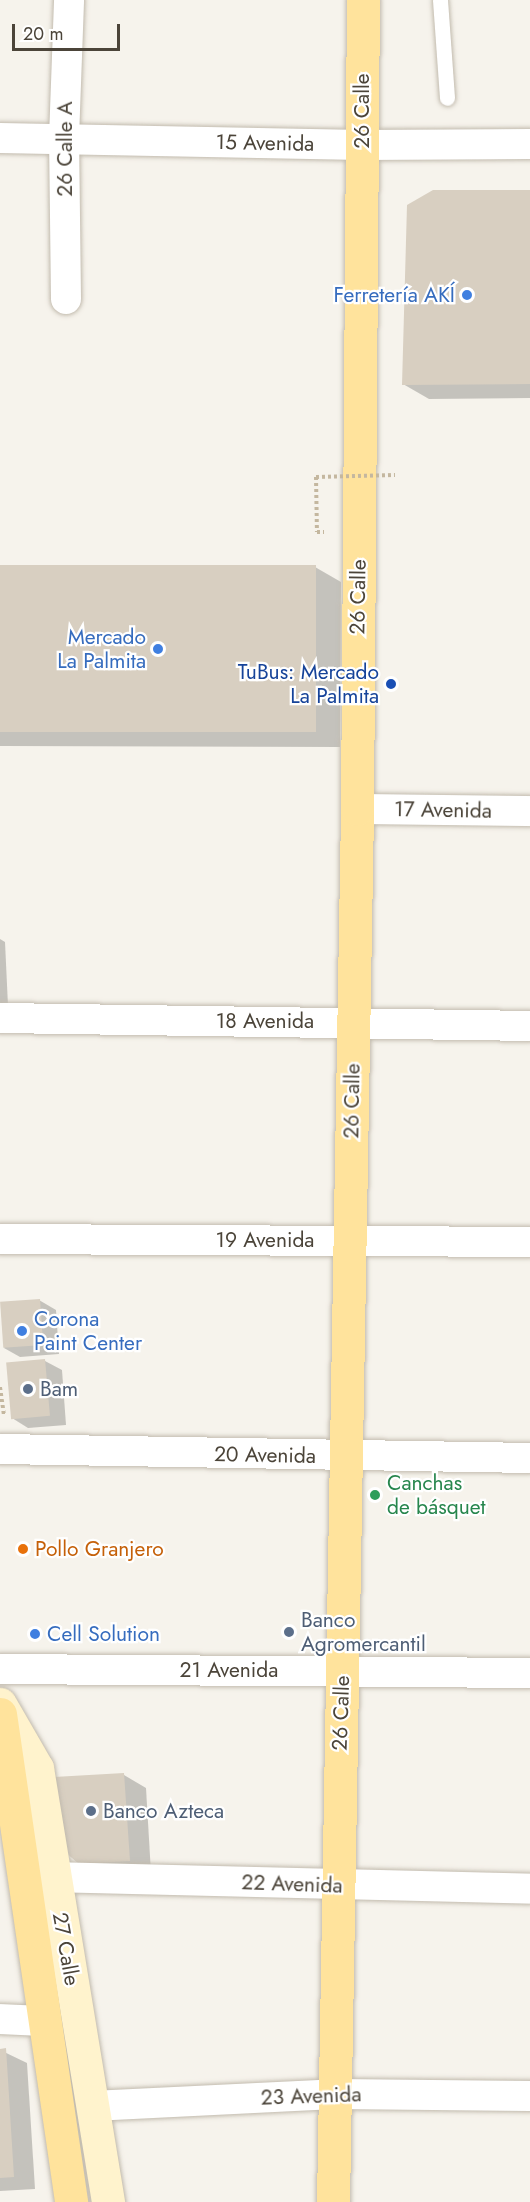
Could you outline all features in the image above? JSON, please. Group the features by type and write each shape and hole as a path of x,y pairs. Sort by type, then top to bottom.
{"main road":[{"name":"26 Calle","path":"333,2202 336,1885 342,1670 357,809 363,0"},
{"name":"27 Calle","path":"0,1714 3,1761 71,2202"}],"street":[{"name":"26 Calle A","path":"66,299 64,138 69,0"},
{"name":"15 Avenida","path":"0,138 362,145 530,144"},
{"name":"17 Avenida","path":"357,809 530,811"},
{"name":"18 Avenida","path":"0,1018 353,1021 530,1026"},
{"name":"19 Avenida","path":"0,1239 530,1242"},
{"name":"20 Avenida","path":"0,1449 530,1458"},
{"name":"21 Avenida","path":"0,1669 530,1673"},
{"name":"27 Calle","path":"0,1704 37,1768 108,2202"},
{"name":"22 Avenida","path":"54,1877 530,1889"},
{"path":"0,2019 44,2021"},
{"name":"23 Avenida","path":"92,2106 335,2094 530,2096"}],"lane":[{"path":"440,0 447,98"}],"path":[{"path":"317,532 316,477 395,475"}],"building":[{"name":"Ferretería AKÍ","path":"433,190 530,190 530,384 402,385 407,205"},
{"name":"Mercado La Palmita","path":"0,565 316,565 316,732 0,732"},
{"name":"Corona Paint Center","path":"40,1299 43,1345 3,1348 0,1302"},
{"name":"Bam","path":"45,1359 50,1416 11,1419 6,1362"},
{"name":"Banco Azteca","path":"124,1773 130,1861 79,1864 58,1846 54,1777"},
{"path":"6,2048 14,2177 0,2178 0,2049"}],"place":[{"name":"Ferretería AKÍ","path":"467,295"},
{"name":"Mercado La Palmita","path":"158,649"},
{"name":"TuBus: Mercado La Palmita","path":"391,684"},
{"name":"Corona Paint Center","path":"22,1331"},
{"name":"Bam","path":"28,1389"},
{"name":"Canchas de básquet","path":"375,1495"},
{"name":"Pollo Granjero","path":"23,1549"},
{"name":"Banco Agromercantil","path":"289,1632"},
{"name":"Cell Solution","path":"35,1634"},
{"name":"Banco Azteca","path":"91,1811"}]}
